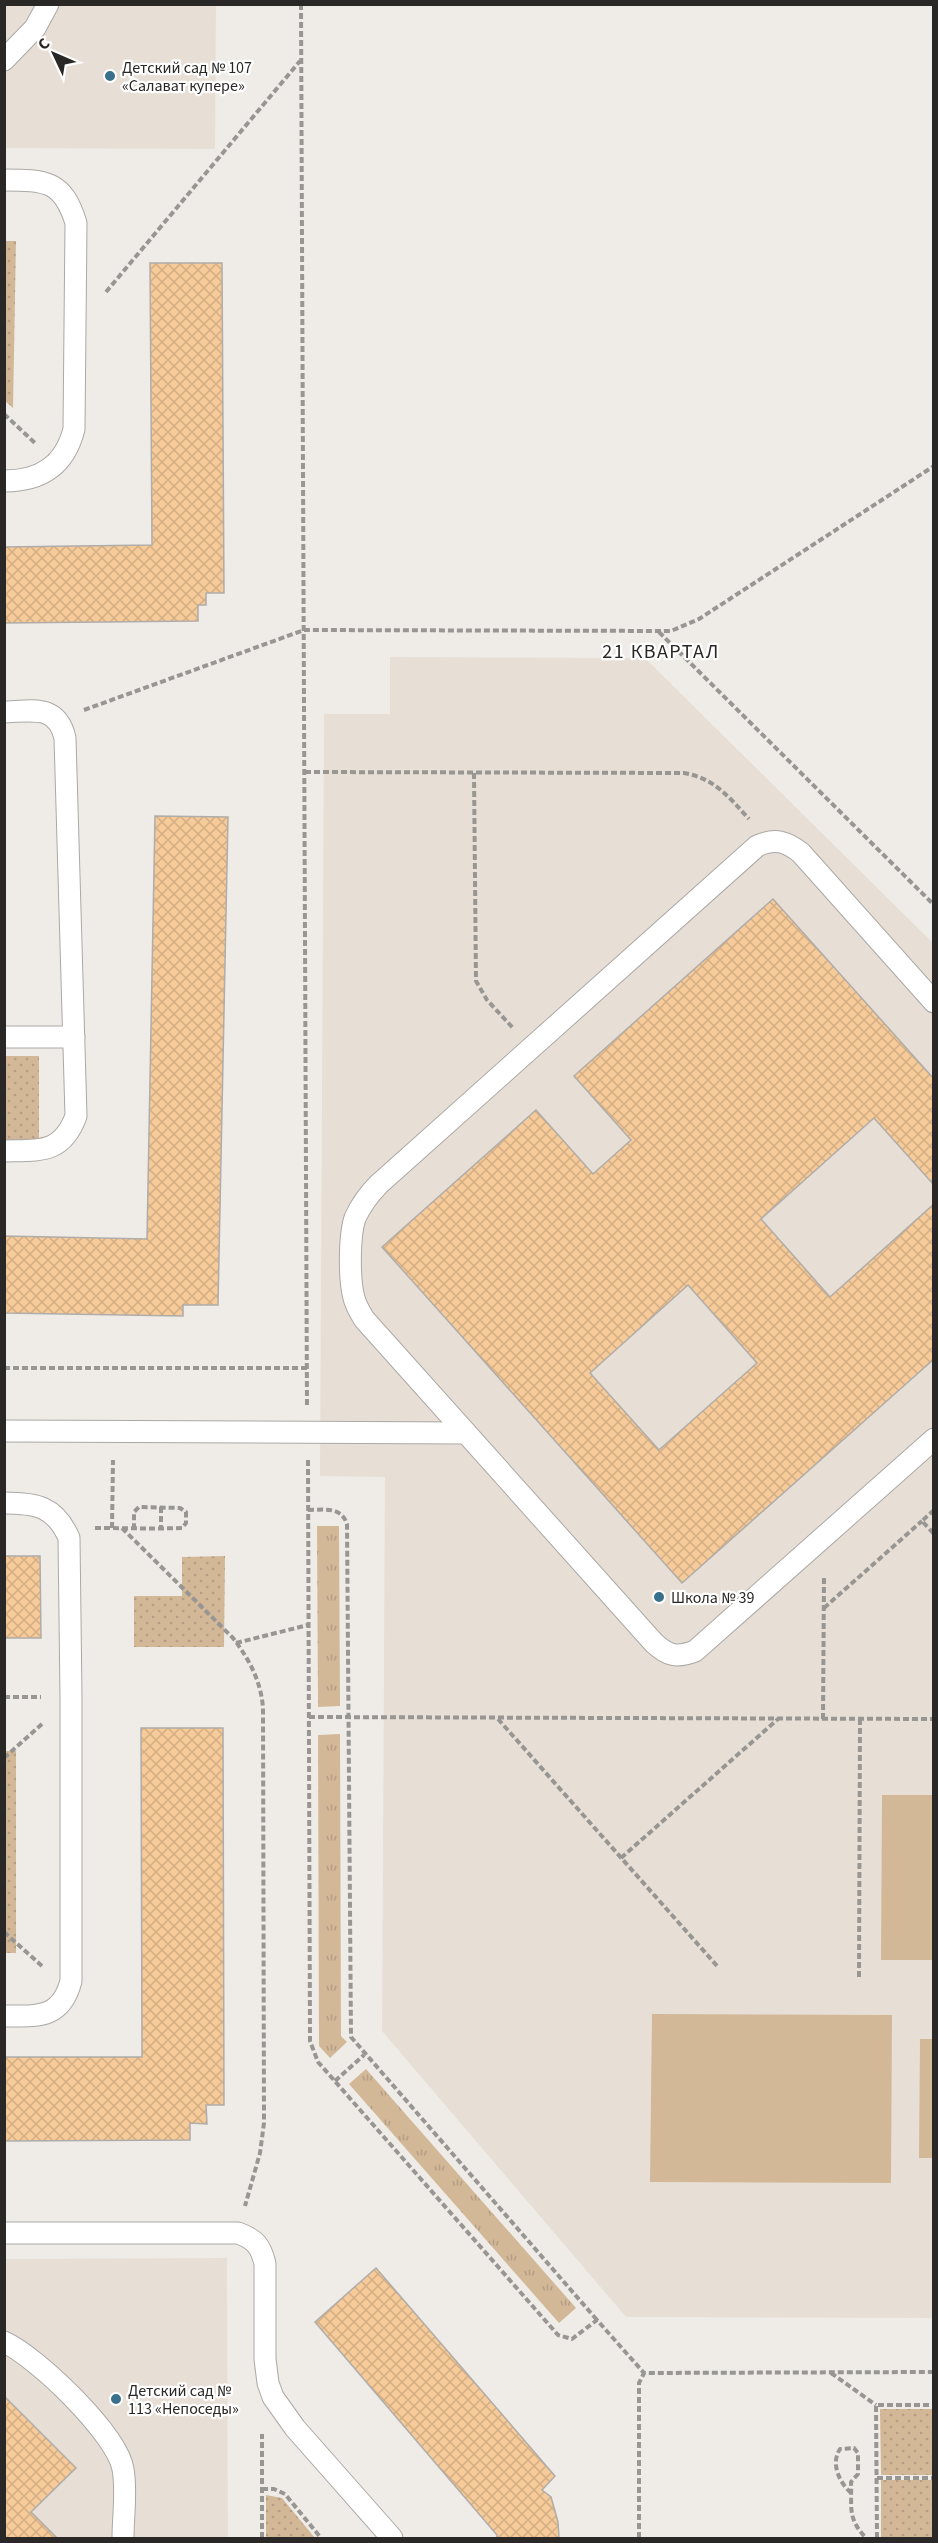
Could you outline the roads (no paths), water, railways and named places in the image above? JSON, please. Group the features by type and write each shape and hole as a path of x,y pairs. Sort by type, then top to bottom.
{"lane":[{"path":"4,60 35,28 48,4"},
{"path":"4,180 36,180 51,185 63,194 70,204 75,223 74,429 68,448 57,464 36,477 21,481 4,481"},
{"path":"4,712 49,713 58,719 65,738 76,1116 70,1131 55,1146 44,1150 4,1151"},
{"path":"933,1002 801,853 781,841 769,841 757,846 379,1184 359,1210 352,1232 351,1285 357,1307 364,1319 664,1653 676,1656 695,1651 933,1439"},
{"path":"4,1037 74,1037"},
{"path":"4,1431 466,1432"},
{"path":"4,1503 27,1503 44,1508 56,1516 69,1538 71,1697 71,1981 63,2002 48,2013 40,2016 4,2016"},
{"path":"4,2233 238,2233 251,2238 262,2252 265,2264 265,2359 268,2383 273,2397 288,2420 392,2538"},
{"path":"4,2342 34,2360 99,2425 110,2440 123,2468 123,2538"}],"place":[{"name":"Детский сад № 107 «Салават купере»","path":"110,76"},
{"name":"Школа № 39","path":"659,1597"},
{"name":"Детский сад № 113 «Непоседы»","path":"116,2399"}],"district":[{"name":"21 КВАРТАЛ","path":"661,651"}]}
